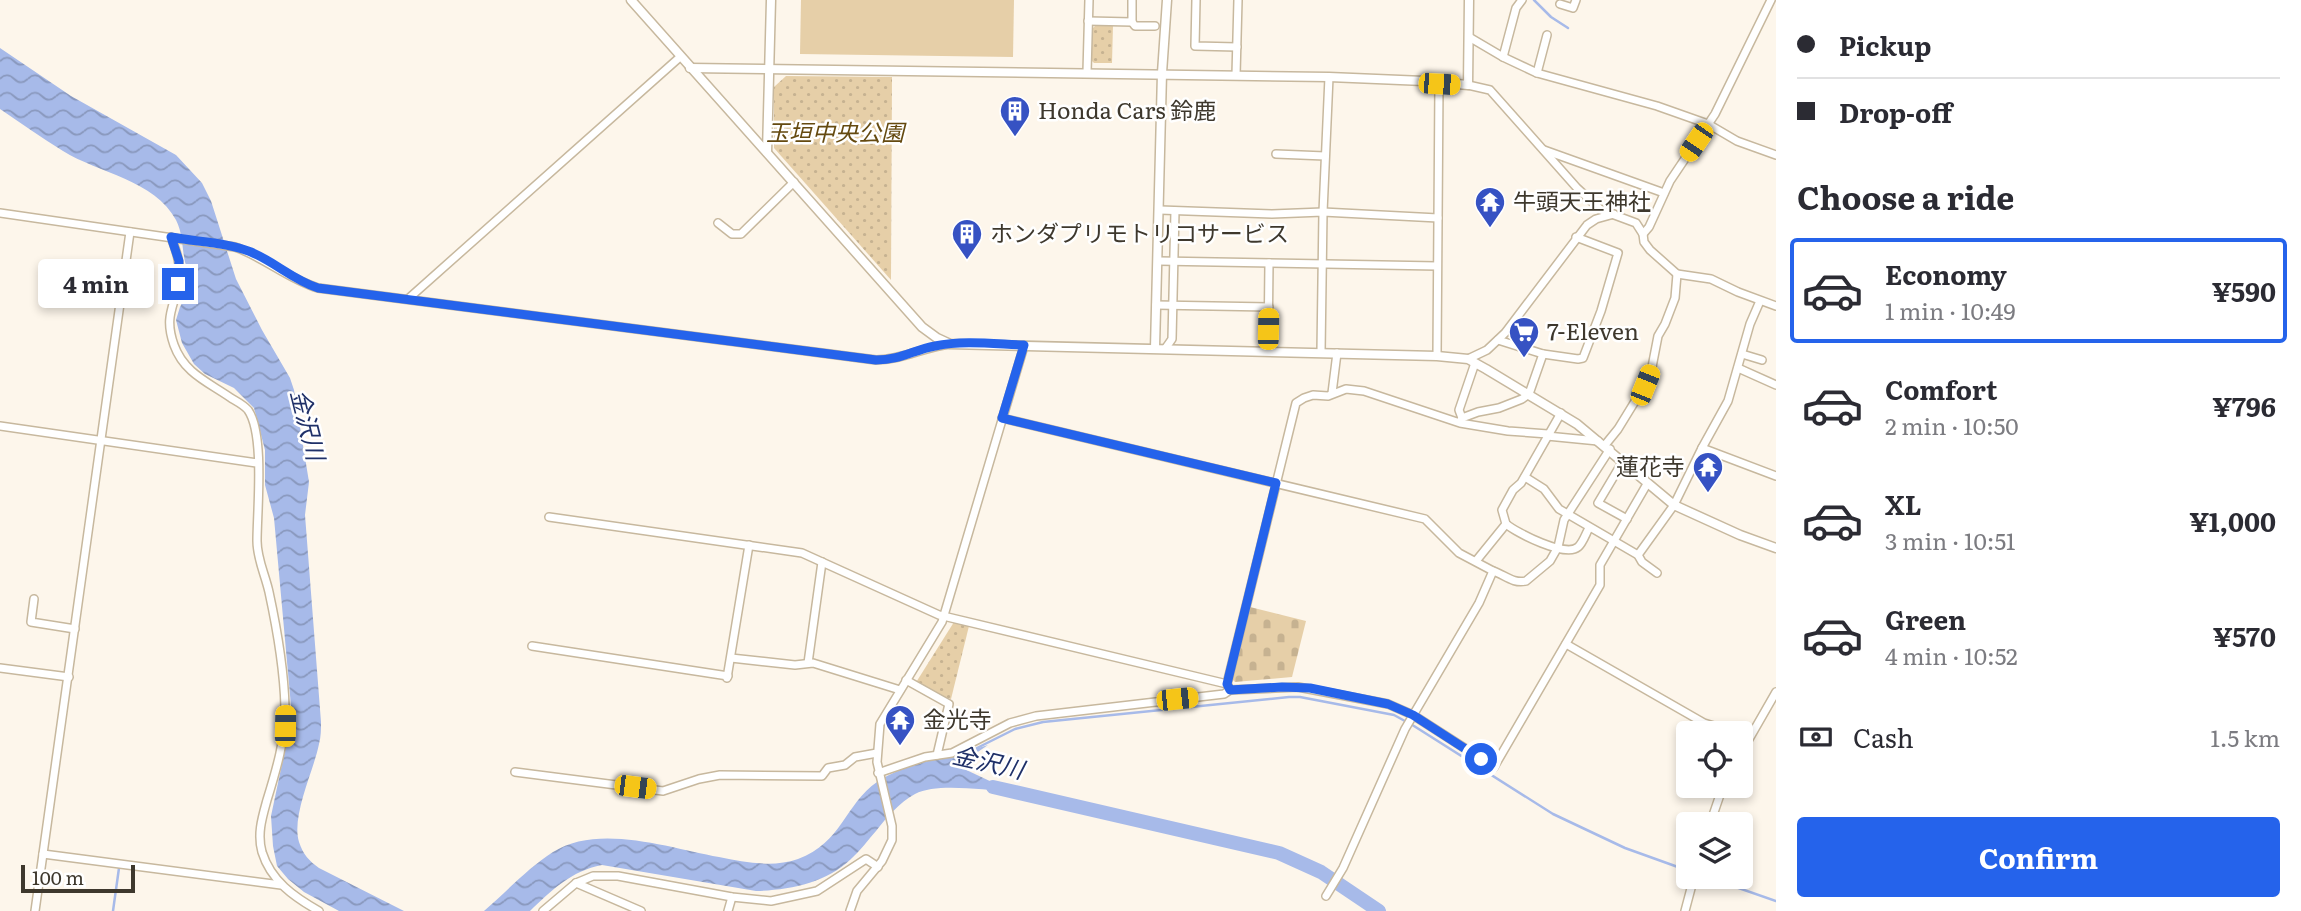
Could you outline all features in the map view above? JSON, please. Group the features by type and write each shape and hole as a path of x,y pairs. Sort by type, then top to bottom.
{"street":[{"path":"631,0 922,327 950,344"},
{"path":"767,152 771,0"},
{"path":"1087,72 1089,0"},
{"path":"1132,0 1132,22"},
{"path":"1155,348 1167,0"},
{"path":"1196,0 1195,46 1237,47"},
{"path":"1236,75 1238,0"},
{"path":"1468,85 1469,0"},
{"path":"1503,57 1516,8 1522,0"},
{"path":"1560,4 1573,8 1576,0"},
{"path":"1643,234 1649,227 1664,193 1708,124 1771,0"},
{"path":"1088,21 1132,22 1135,26 1155,26"},
{"path":"1537,73 1547,35"},
{"path":"1469,37 1537,73 1657,106 1708,124 1737,141 1776,155"},
{"path":"408,299 680,57"},
{"path":"690,68 1329,76 1468,85 1490,90 1577,188 1601,210 1636,223 1650,250 1677,274 1711,279 1776,306"},
{"path":"1321,352 1329,76"},
{"path":"1437,356 1439,84"},
{"path":"1543,150 1664,193"},
{"path":"1276,155 1325,156"},
{"path":"718,223 732,234 741,234 794,182"},
{"path":"1160,210 1272,214 1323,212 1438,218"},
{"path":"1166,349 1172,339 1175,211"},
{"path":"0,213 235,247 254,254 318,288 876,360 902,358 932,346 950,344 1321,352 1437,356 1471,361 1561,413 1605,445 1674,505 1776,548"},
{"path":"1461,421 1458,410 1471,361 1505,333 1576,237 1596,219 1615,214"},
{"path":"35,911 130,232"},
{"path":"1498,340 1543,354 1583,358 1601,311 1618,253 1576,237"},
{"path":"173,238 180,268 170,309 174,344 181,360 190,371 246,408 257,439 260,510 258,551 268,584 277,633 285,708 281,746 260,837 266,862 281,885 299,900 319,911"},
{"path":"1159,261 1437,266"},
{"path":"1268,351 1269,263"},
{"path":"1002,418 1425,519 1459,553 1514,581 1526,581 1550,561 1558,547 1564,520 1605,445 1645,385 1652,367 1658,336 1675,298 1677,274"},
{"path":"1637,555 1674,505 1728,401 1760,301"},
{"path":"1156,305 1269,307"},
{"path":"850,911 857,891 878,867 890,846 892,826 878,773 880,724 942,622 1024,345"},
{"path":"1332,393 1337,353"},
{"path":"1461,421 1522,400 1529,394 1543,354"},
{"path":"1742,354 1762,360"},
{"path":"1738,368 1776,386"},
{"path":"878,773 914,760 960,750 1010,723 1036,716 1224,694 1228,687 1296,403 1304,397 1328,396 1346,389 1364,391 1461,421 1605,445"},
{"path":"1561,413 1525,477 1513,490 1502,510 1506,524 1537,542 1558,547 1573,550 1578,547 1590,528"},
{"path":"0,426 257,463"},
{"path":"1702,448 1776,476"},
{"path":"1623,461 1598,503 1627,519"},
{"path":"1525,477 1544,489 1554,504 1567,515 1637,555 1657,573"},
{"path":"548,517 802,553 944,615 1228,687 1310,688 1388,704 1413,715 1494,767 1600,585 1600,565 1647,484"},
{"path":"1476,561 1506,524"},
{"path":"532,646 727,678 749,544"},
{"path":"808,663 822,562"},
{"path":"1326,896 1342,871 1405,729 1479,603 1493,571"},
{"path":"34,599 31,622 75,629"},
{"path":"1566,644 1701,721"},
{"path":"731,658 794,665 821,664 900,690"},
{"path":"0,668 69,677"},
{"path":"906,680 949,704 937,755"},
{"path":"1753,722 1776,692"},
{"path":"515,772 663,791 720,775 822,776 828,768 845,765 856,757 877,753"},
{"path":"43,854 281,885"},
{"path":"544,911 576,883 593,876 609,874 732,897 771,901 817,891 866,859 878,867"},
{"path":"576,883 641,911"},
{"path":"1685,911 1691,889"},
{"path":"728,911 732,897"}],"green space":[{"path":"801,0 1014,0 1013,57 800,54"},
{"path":"1096,25 1113,25 1112,63 1094,63 1091,60 1092,29"},
{"name":"玉垣中央公園","path":"786,76 892,77 891,280 774,148 774,87"},
{"path":"1250,607 1306,621 1292,677 1235,682 1232,679"},
{"path":"954,622 969,626 951,699 915,684"}],"water":[{"path":"0,48 71,96 176,155 202,183 211,201 236,279 290,378 309,482 305,515 321,730 300,806 297,831 299,842 307,857 319,868 404,911 339,911 304,892 277,866 271,816 292,717 274,518 265,485 265,450 254,408 234,388 205,374 194,364 182,343 176,320 193,282 185,262 178,225 167,206 140,186 63,151 0,109"},
{"path":"988,745 960,764 960,767 1011,791 936,788 915,794 894,811 858,853 830,874 807,884 756,891 602,865 571,877 530,911 484,911 544,858 571,844 591,839 634,840 758,863 798,859 824,843 857,801 877,782 916,764"}],"waterway":[{"path":"1534,0 1551,17 1568,28"},
{"path":"971,751 1015,729 1043,722 1300,697 1394,715 1553,814 1625,848 1676,866"},
{"name":"金沢川","path":"993,787 1279,853 1321,872 1379,911"},
{"path":"113,911 119,868"},
{"path":"1742,889 1776,901"}],"place":[{"name":"Honda Cars 鈴鹿","path":"1015,138"},
{"name":"牛頭天王神社","path":"1490,229"},
{"name":"ホンダプリモトリコサービス","path":"967,261"},
{"name":"7-Eleven","path":"1524,359"},
{"name":"蓮花寺","path":"1708,494"},
{"name":"金光寺","path":"900,747"}],"route":[{"path":"178,284 179,261 171,237 235,247 254,254 296,280 318,288 876,360 902,358 932,346 950,344 1024,345 1002,418 1276,483 1227,684 1230,690 1310,688 1388,704 1413,715 1481,759"}]}
